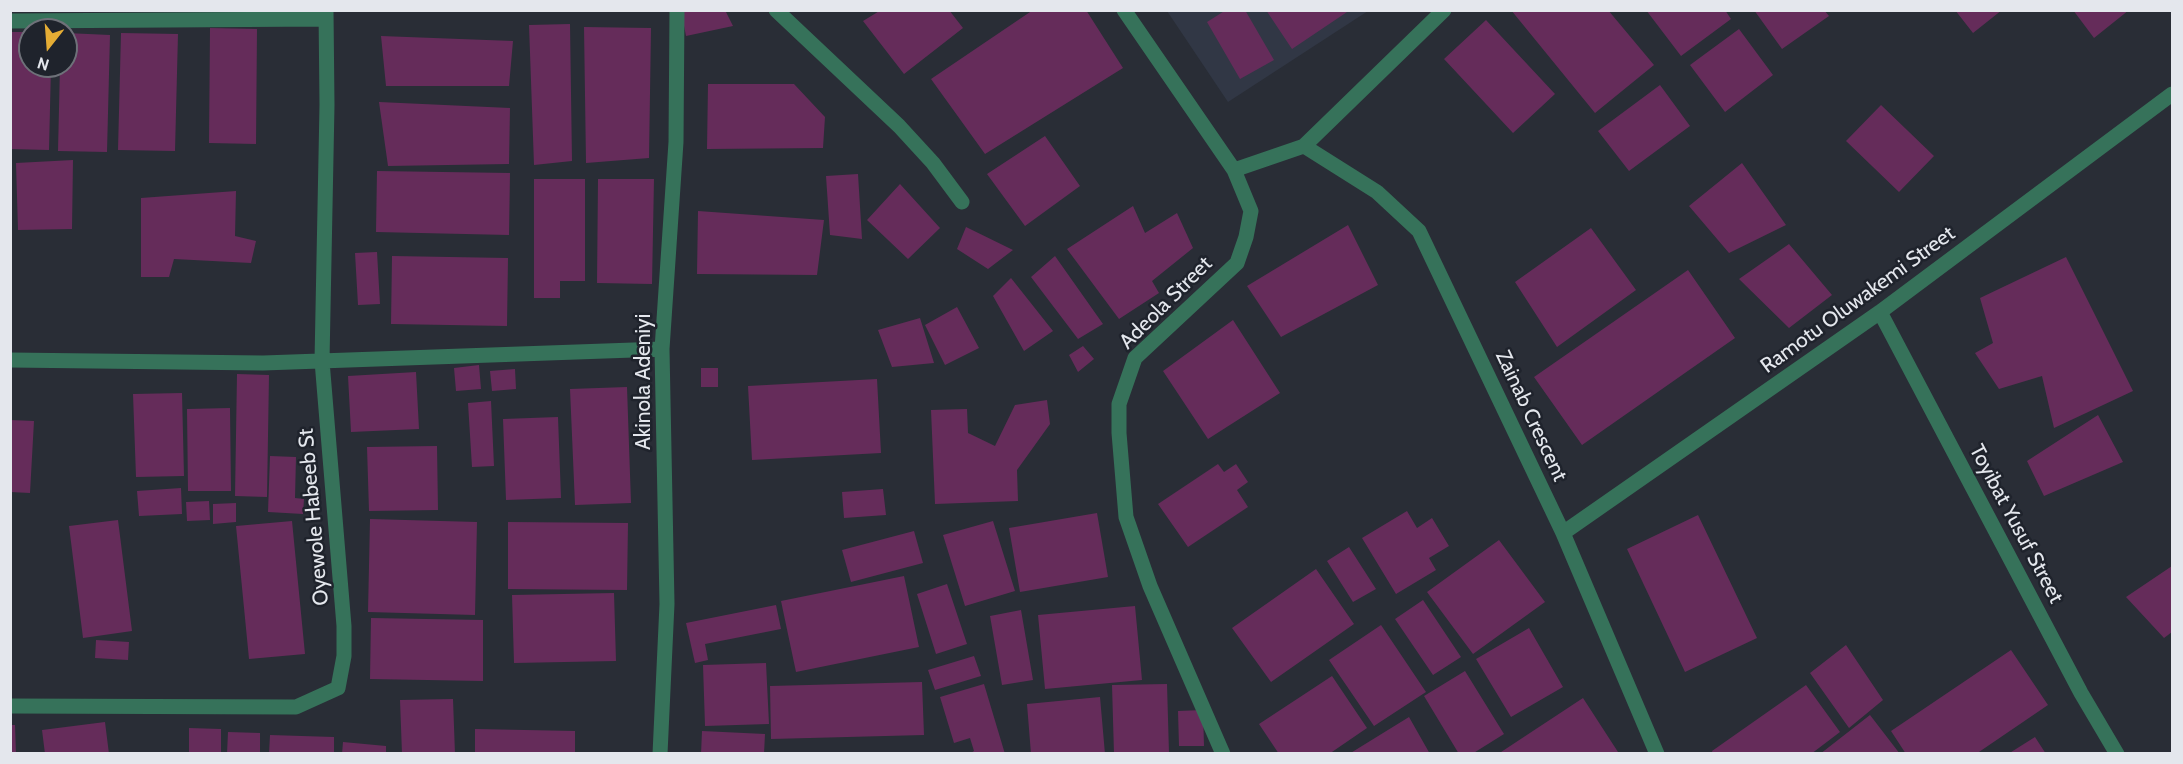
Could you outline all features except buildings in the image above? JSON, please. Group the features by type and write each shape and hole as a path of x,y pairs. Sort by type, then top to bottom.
{"street":[{"name":"Akinola Adeniyi","path":"660,753 667,604 662,350 676,142 677,10"},
{"path":"776,10 899,126 933,163 962,202"},
{"name":"Adeola Street","path":"1124,10 1234,170 1251,211 1246,237 1237,263 1135,358 1119,404 1126,517 1150,586 1223,753"},
{"path":"1234,170 1304,146 1444,10"},
{"path":"10,21 325,15"},
{"name":"Oyewole Habeeb St","path":"10,705 296,706 338,688 344,656 344,626 322,362 327,105 325,15"},
{"name":"Ramotu Oluwakemi Street","path":"1563,533 1880,312 2172,94"},
{"name":"Zainab Crescent","path":"1304,146 1377,192 1419,231 1563,533 1657,753"},
{"name":"Toyibat Yusuf Street","path":"1880,312 2081,693 2117,753"},
{"path":"10,360 322,362 662,350"}],"shaded area":[{"path":"1167,11 1368,11 1228,102"}]}
